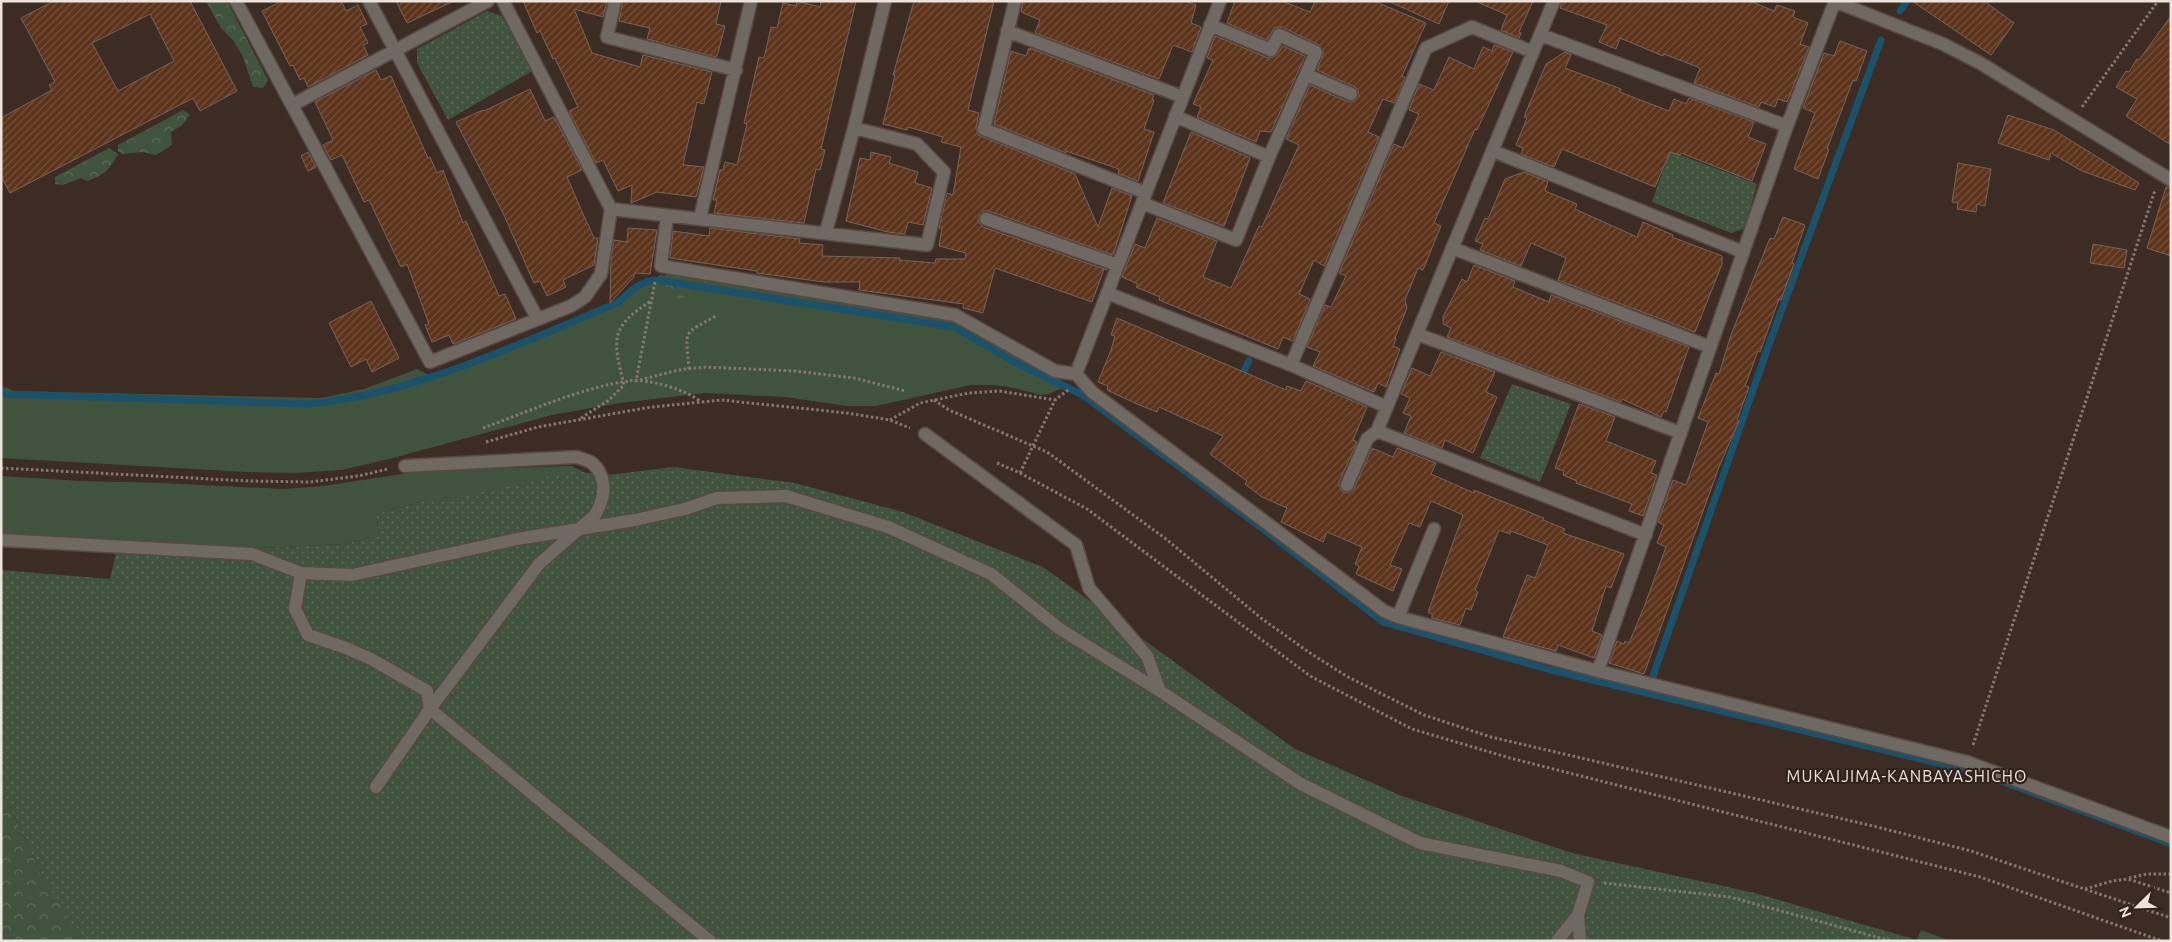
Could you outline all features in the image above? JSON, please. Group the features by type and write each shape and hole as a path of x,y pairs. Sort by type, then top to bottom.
{"street":[{"path":"236,1 430,362 570,306 585,297 601,274 611,209 503,1"},
{"path":"369,1 537,318"},
{"path":"292,105 488,1"},
{"path":"615,1 607,37 736,70"},
{"path":"700,218 751,1"},
{"path":"826,232 885,1"},
{"path":"1015,1 984,129 1236,240 1269,157 1316,52 1279,35 1270,50 1210,25"},
{"path":"1348,485 1368,438 1377,430 1387,407 1554,1"},
{"path":"1598,671 1787,126 1835,1 1942,44 1980,63 2166,176"},
{"path":"1076,374 1218,2"},
{"path":"1291,365 1426,48 1472,27 1533,52"},
{"path":"1007,31 1183,97"},
{"path":"1541,35 1787,126"},
{"path":"1306,75 1351,94"},
{"path":"1176,116 1269,157"},
{"path":"611,209 927,245 944,172 916,144 854,128"},
{"path":"1493,151 1743,252"},
{"path":"667,216 661,266 956,315 1055,371 1076,374 1092,392 1384,611 1598,671 1968,762 2171,837"},
{"path":"986,219 1118,265"},
{"path":"1452,248 1710,347"},
{"path":"1107,293 1291,365 1387,407"},
{"path":"1417,334 1681,432"},
{"path":"1377,430 1646,535"},
{"path":"925,434 1076,544 1089,588 1147,656 1160,690"},
{"path":"376,787 430,709 539,564 595,515 601,504 604,491 600,475 592,463 577,457 405,466"},
{"path":"1,540 252,554 301,573 352,575 518,539 578,530 685,509 718,498 786,496 888,526 990,574 1060,629 1160,690 1301,784 1420,843 1561,871 1588,882 1578,915 1580,941"},
{"path":"1398,616 1434,529"},
{"path":"301,573 295,609 308,635 372,659 426,691 430,709 710,941"},
{"path":"1557,941 1578,915"}],"path":[{"path":"2073,119 2158,1"},
{"path":"1968,762 2166,176"},
{"path":"636,381 655,282"},
{"path":"578,420 619,392 624,385 617,335 621,325 636,310 651,301"},
{"path":"689,369 686,336 689,330 716,316"},
{"path":"483,428 540,407 623,382 705,367 795,371 854,378 905,391"},
{"path":"636,381 650,382 692,394 702,402"},
{"path":"890,420 920,403 969,393 999,391 1055,400"},
{"path":"1020,472 1055,400 1066,393"},
{"path":"934,400 949,410 1047,452 1166,539 1261,618 1310,653 1348,677 1424,715 1491,737 1971,851 2171,918"},
{"path":"2085,889 2147,874 2171,874"},
{"path":"2128,879 2171,893"},
{"path":"1588,882 1730,897 1891,941"}],"green space":[{"path":"206,1 227,1 268,80 263,88 253,87 243,57 233,40 221,28"},
{"path":"487,11 502,16 532,71 448,120 417,63 417,49"},
{"path":"183,110 190,115 181,126 171,132 172,145 156,155 142,152 123,154 118,151 118,145"},
{"path":"109,148 118,154 109,168 98,177 87,181 81,178 63,185 55,184 55,177"},
{"path":"1670,151 1757,184 1745,228 1731,233 1652,202"},
{"path":"667,270 713,280 712,286 680,299 672,295 667,288 665,279"},
{"path":"660,275 747,286 955,321 983,333 1064,382 1062,388 1049,394 1040,395 995,385 971,385 876,406 847,406 785,397 705,393 620,403 552,415 342,470 295,473 246,472 1,458 1,386 14,391 321,398 364,389 417,369 427,374 430,379 614,306 639,286"},
{"path":"1512,384 1571,404 1540,482 1480,458"},
{"path":"572,466 592,476 441,502 420,502 376,514 379,536 344,544 237,549 1,536 1,476 283,489 324,486 421,471"},
{"path":"673,467 795,483 903,512 1043,567 1295,749 1402,796 1572,853 1755,893 1917,940 82,941 42,876 1,788 1,570 110,579 116,553 246,557 245,549 344,544 379,536 376,514 420,502 441,502 572,471 608,475"},
{"path":"1,788 42,876 97,941 1,941"},
{"path":"1921,930 1951,941 1916,941"}],"building":[{"path":"54,1 190,1 237,91 200,111 193,98 10,193 1,176 1,118 52,90 49,85 55,82 21,18","holes":["150,14 174,61 118,91 92,43"]},
{"path":"282,1 341,1 346,11 358,5 367,24 360,27 368,43 363,45 368,55 308,87 304,78 300,80 293,65 290,66 262,11"},
{"path":"396,1 454,1 407,23"},
{"path":"523,1 607,1 603,17 574,9 592,53 640,67 643,55 712,72 704,104 697,102 683,165 704,167 696,197 657,192 631,203 632,185 618,191 603,160 596,163 569,111 578,107 555,58 553,59 540,31 537,33"},
{"path":"623,1 721,1 716,24 725,26 716,57 647,39 650,28 619,21"},
{"path":"797,1 820,7 821,1 856,1 821,149 825,150 820,170 816,169 804,223 714,213 717,200 713,200 720,170 723,170 725,162 737,165 747,124 744,123 759,57 764,58 771,27 777,28 783,3 796,6"},
{"path":"914,1 994,1 968,110 979,113 976,128 978,135 1075,174 1098,227 1112,188 1132,196 1113,255 989,211 984,211 979,216 978,221 983,227 1107,270 1104,269 1092,302 995,268 983,313 963,308 964,304 859,290 860,282 824,282 670,258 673,231 709,236 710,228 800,239 799,243 823,245 822,256 900,258 899,260 935,263 936,259 965,259 966,253 939,246 942,228 939,228 947,193 953,195 961,147 941,142 943,137 908,127 907,130 883,124 895,75 893,75"},
{"path":"1023,1 1185,1 1196,5 1191,23 1201,27 1192,52 1173,45 1159,79 1035,33 1040,20 1021,12"},
{"path":"1235,1 1282,1 1310,12 1315,1 1374,1 1426,23 1402,76 1405,78 1394,103 1383,99 1368,132 1379,137 1324,266 1314,260 1299,294 1310,299 1293,341 1283,337 1278,349 1159,300 1160,297 1136,287 1138,284 1122,277 1135,244 1145,248 1157,218 1217,241 1203,277 1231,288 1259,226 1262,227 1299,145 1286,139 1310,85 1348,102 1355,101 1359,97 1358,90 1355,87 1317,70 1324,52 1319,45 1282,27 1274,28 1267,40 1227,23"},
{"path":"1388,1 1449,1 1439,24"},
{"path":"1475,1 1533,1 1519,32 1521,33 1519,38 1501,30 1507,15"},
{"path":"1562,1 1750,1 1774,11 1777,5 1795,11 1793,17 1808,23 1800,44 1809,47 1787,102 1778,99 1775,107 1761,102 1759,107 1694,83 1700,68 1664,54 1663,56 1620,38 1616,49 1599,42 1607,25 1560,8"},
{"path":"1912,1 1984,1 2014,23 1991,55"},
{"path":"2171,16 2171,145 2126,116 2137,99 2116,87 2126,71 2129,72 2137,59 2139,60"},
{"path":"1215,36 1268,58 1276,56 1283,46 1305,56 1271,132 1260,131 1256,142 1197,117 1201,107 1193,104 1213,60 1207,58"},
{"path":"1840,41 1867,51 1856,81 1853,80 1827,149 1829,149 1818,179 1794,169 1815,113 1803,108 1824,53 1834,56"},
{"path":"1494,45 1513,52 1477,130 1475,129 1434,223 1441,226 1423,270 1418,268 1405,300 1407,308 1393,346 1400,349 1386,387 1378,383 1374,392 1313,366 1320,352 1307,347 1325,305 1331,307 1346,276 1339,273 1394,144 1403,148 1419,114 1409,110 1419,84 1434,90 1449,57 1474,69 1483,47 1492,51"},
{"path":"1029,48 1154,95 1144,129 1154,132 1138,181 1118,173 1119,169 1066,151 1066,153 994,124 1011,51 1026,56"},
{"path":"1565,52 1571,55 1565,68 1621,89 1620,92 1669,111 1674,99 1686,104 1689,98 1754,122 1748,137 1766,144 1752,181 1681,153 1680,155 1670,152 1655,187 1562,149 1554,167 1521,154 1523,148 1516,145 1527,118 1524,117 1546,64"},
{"path":"376,70 381,80 391,76 428,158 430,157 437,173 443,170 463,223 466,221 499,296 505,294 516,319 453,344 449,335 432,342 425,325 429,324 407,264 401,267 369,200 364,202 342,155 331,160 323,145 333,140 315,102"},
{"path":"530,89 545,121 554,117 582,170 567,177 587,223 585,224 588,224 594,238 598,238 594,265 563,280 566,287 547,296 540,281 534,283 503,213 456,122"},
{"path":"2008,115 2054,130 2139,183 2135,190 2082,171 2051,153 2049,160 1998,143"},
{"path":"1191,132 1250,158 1224,226 1163,203"},
{"path":"308,152 316,167 308,171 301,156"},
{"path":"871,152 891,157 889,163 918,172 915,183 932,188 923,225 908,222 905,234 888,232 846,221 860,158 870,160"},
{"path":"1958,163 1991,169 1985,206 1977,204 1976,212 1957,209 1958,203 1952,202"},
{"path":"1524,172 1548,182 1545,191 1577,204 1575,209 1637,237 1643,222 1673,235 1672,237 1722,256 1722,264 1695,332 1558,280 1566,258 1531,243 1521,266 1480,250 1483,244 1475,241 1485,218 1488,219 1505,179"},
{"path":"2166,187 2171,188 2171,256 2147,248"},
{"path":"1783,217 1805,225 1792,263 1794,264 1745,386 1749,387 1737,420 1739,421 1719,467 1644,674 1609,663 1617,641 1624,644 1625,641 1629,643 1644,607 1666,547 1657,543 1664,525 1658,522 1673,480 1686,485 1708,422 1698,418 1716,373 1719,374 1731,335 1770,238 1774,239"},
{"path":"628,228 657,230 650,274 634,273 634,277 610,303 611,259 614,240 627,242"},
{"path":"2093,244 2127,250 2124,268 2090,263"},
{"path":"1474,265 1515,281 1513,287 1549,302 1551,295 1689,347 1666,412 1664,411 1661,417 1622,399 1621,402 1447,337 1451,328 1443,324 1443,317 1462,279 1467,282"},
{"path":"371,301 399,358 372,372 366,359 351,367 329,323"},
{"path":"1117,318 1286,390 1287,386 1301,391 1306,381 1367,407 1353,440 1357,442 1339,482 1343,492 1348,493 1354,489 1372,448 1393,457 1397,448 1436,463 1431,474 1474,493 1474,490 1544,518 1543,520 1565,529 1563,533 1624,554 1611,588 1606,586 1592,631 1602,635 1594,658 1558,645 1556,651 1503,637 1527,575 1535,578 1548,545 1511,531 1510,534 1499,530 1475,590 1478,592 1471,610 1466,608 1460,625 1432,618 1432,614 1428,612 1463,515 1431,501 1420,527 1409,523 1390,565 1402,569 1393,591 1356,574 1359,566 1355,564 1362,547 1327,532 1323,542 1281,522 1287,508 1262,497 1245,484 1247,481 1210,454 1223,436 1159,407 1157,412 1137,404 1107,390 1108,386 1098,382 1111,350 1115,336 1111,335"},
{"path":"1441,352 1495,372 1486,392 1497,397 1473,453 1445,440 1442,448 1404,433 1411,416 1403,413 1410,398 1401,394 1412,368 1430,376"},
{"path":"1579,404 1615,417 1606,441 1656,461 1651,473 1657,475 1643,516 1629,511 1632,504 1576,483 1577,481 1563,475 1564,471 1555,468"}],"waterway":[{"path":"1900,11 1907,1"},
{"path":"1652,679 1766,353 1881,40"},
{"path":"1,390 5,394 309,404 349,398 389,389 466,365 617,303 645,282 657,280 954,327 1016,363 1081,394 1267,532 1383,622 1551,670 1983,774"},
{"path":"1240,379 1249,361"},
{"path":"1998,780 2171,844"}],"district":[{"name":"MUKAIJIMA-KANBAYASHICHO","path":"1907,776"}]}
